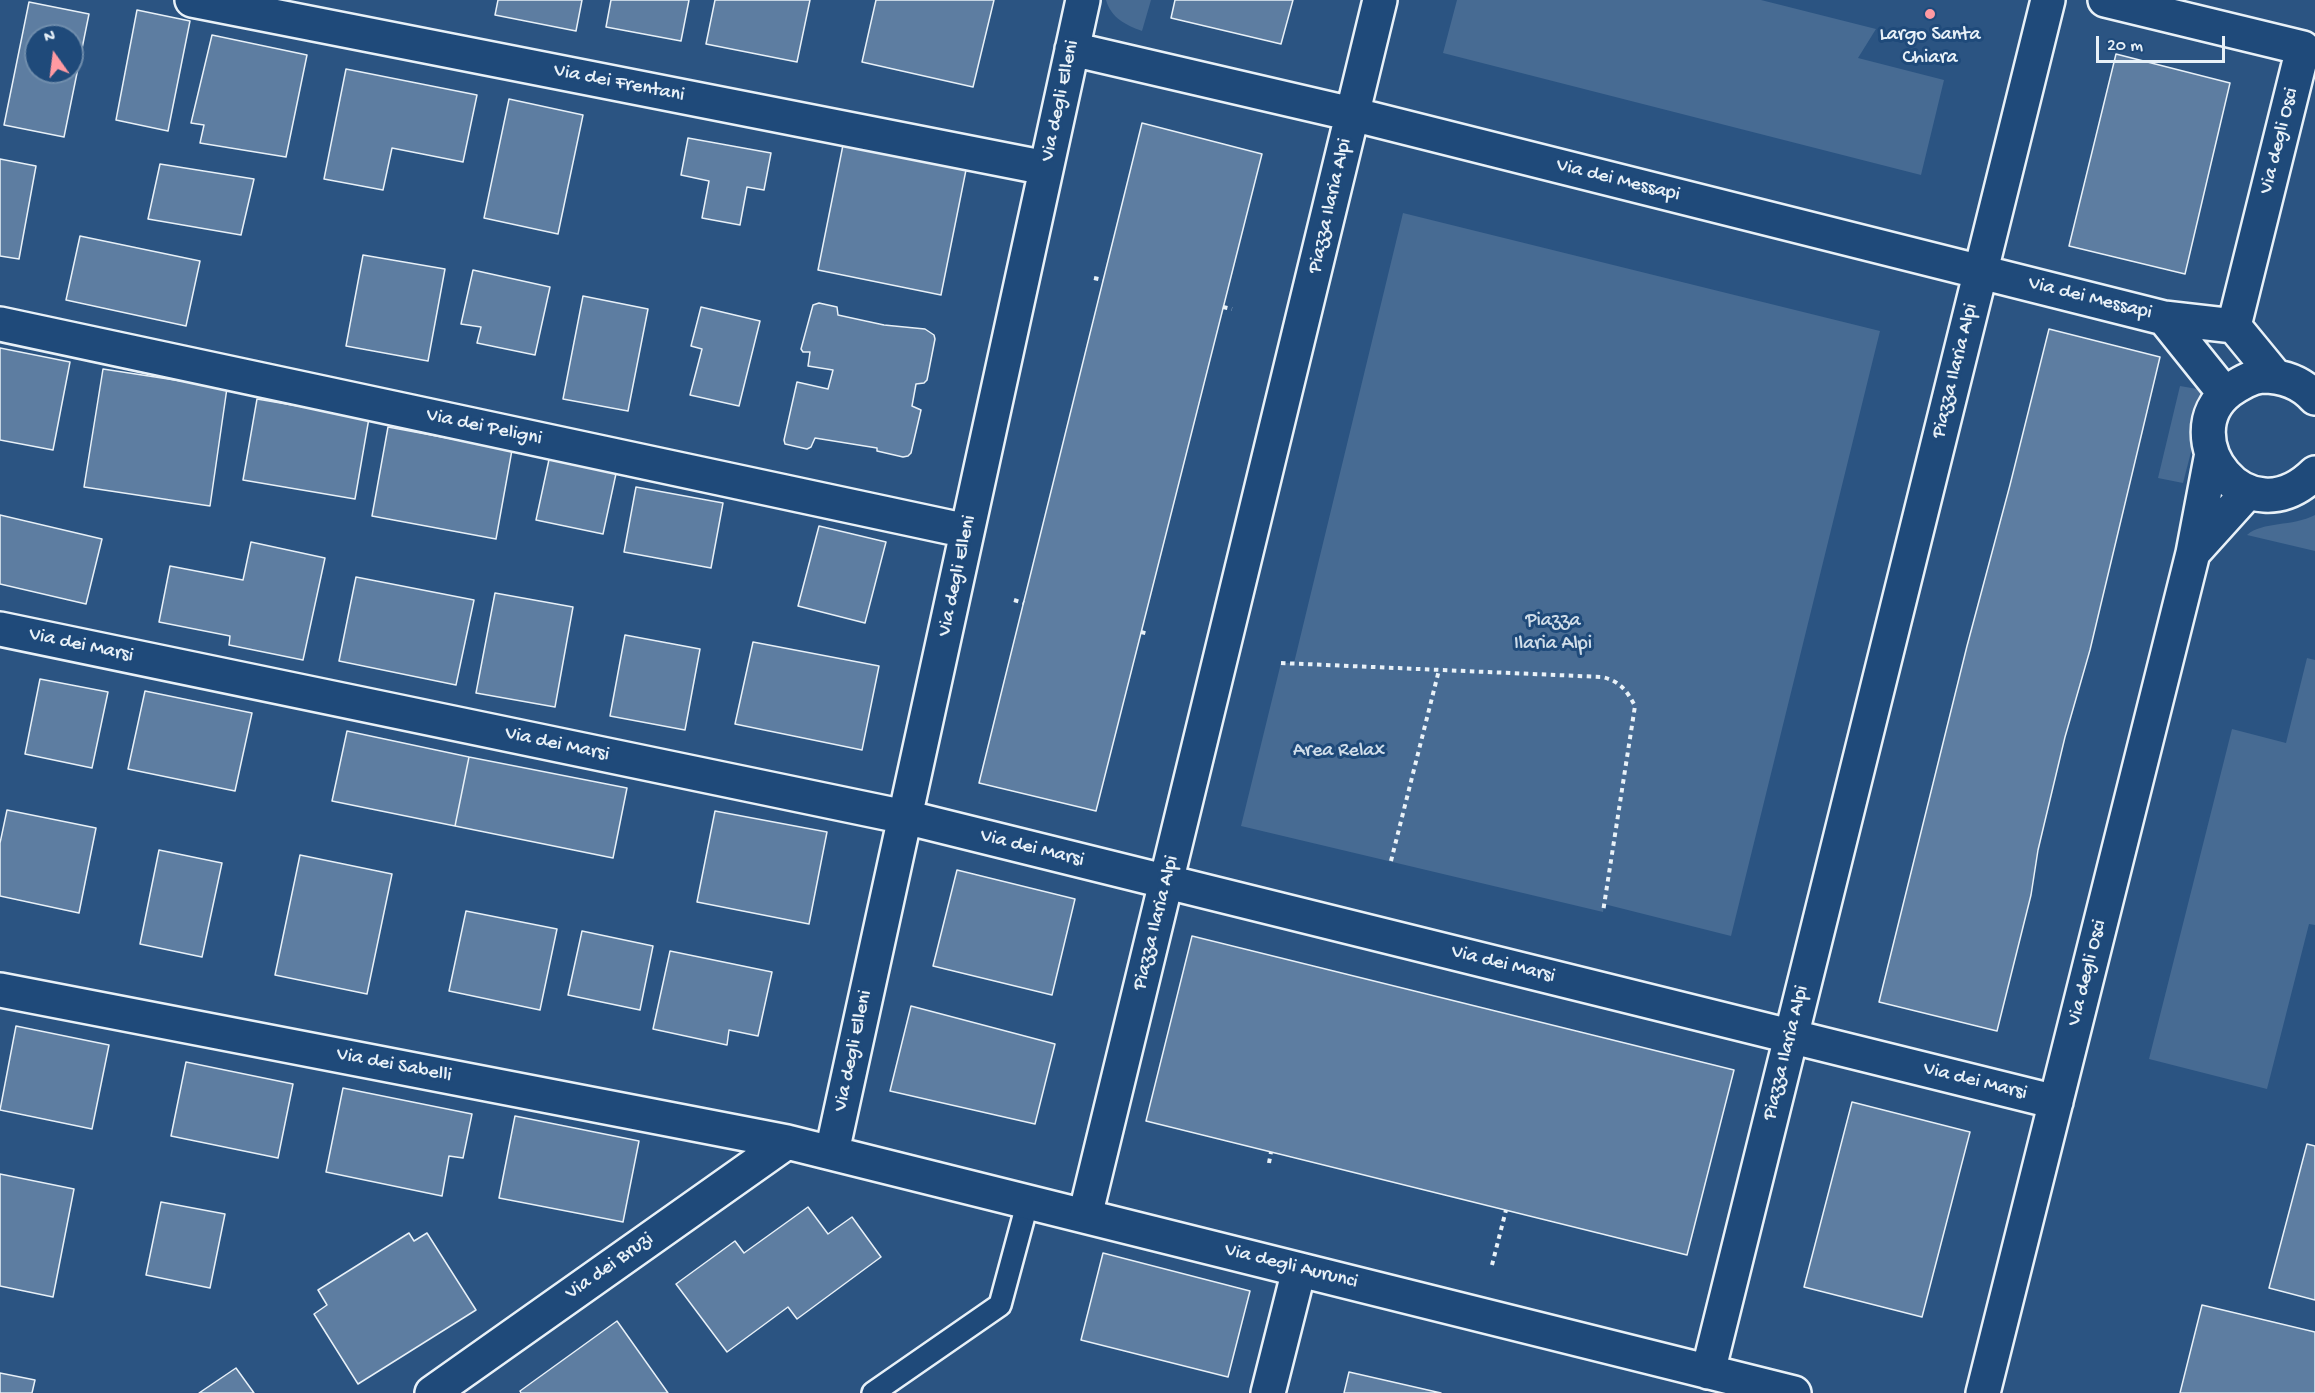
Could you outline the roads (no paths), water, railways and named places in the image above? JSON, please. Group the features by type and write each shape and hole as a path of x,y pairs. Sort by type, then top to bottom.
{"street":[{"name":"Via dei Frentani","path":"192,0 1046,168"},
{"name":"Via degli Elleni","path":"832,1152 1083,0"},
{"name":"Piazza Ilaria Alpi","path":"1085,1216 1380,0"},
{"name":"Piazza Ilaria Alpi","path":"1708,1371 2048,0"},
{"name":"Via degli Osci","path":"2104,0 2303,48 2234,326"},
{"name":"Via dei Messapi","path":"1072,49 1352,114 2164,318 2234,326"},
{"name":"Via dei Messapi","path":"2164,318 2225,394"},
{"name":"Via dei Peligni","path":"0,324 967,531"},
{"path":"2234,326 2275,376"},
{"path":"2225,394 2240,383 2257,377 2275,376 2307,389 2315,398"},
{"name":"Via degli Osci","path":"1983,1393 2193,553 2212,453 2209,438 2211,422 2216,407 2225,394"},
{"path":"2212,453 2219,470 2232,483 2248,492 2267,495 2287,493 2304,484 2315,473"},
{"name":"Via degli Osci","path":"2193,553 2248,492"},
{"name":"Via dei Marsi","path":"0,629 905,817 2056,1102"},
{"name":"Via dei Sabelli","path":"0,990 787,1142"},
{"name":"Via degli Aurunci","path":"787,1142 1794,1393"},
{"name":"Via dei Bruzi","path":"432,1393 787,1142"},
{"path":"1268,1393 1299,1269"}],"lane":[{"path":"873,1393 1000,1305 1028,1201"}],"place":[{"name":"Largo Santa Chiara","path":"1930,14"}],"park label":[{"name":"Area Relax","path":"1339,752"}]}
